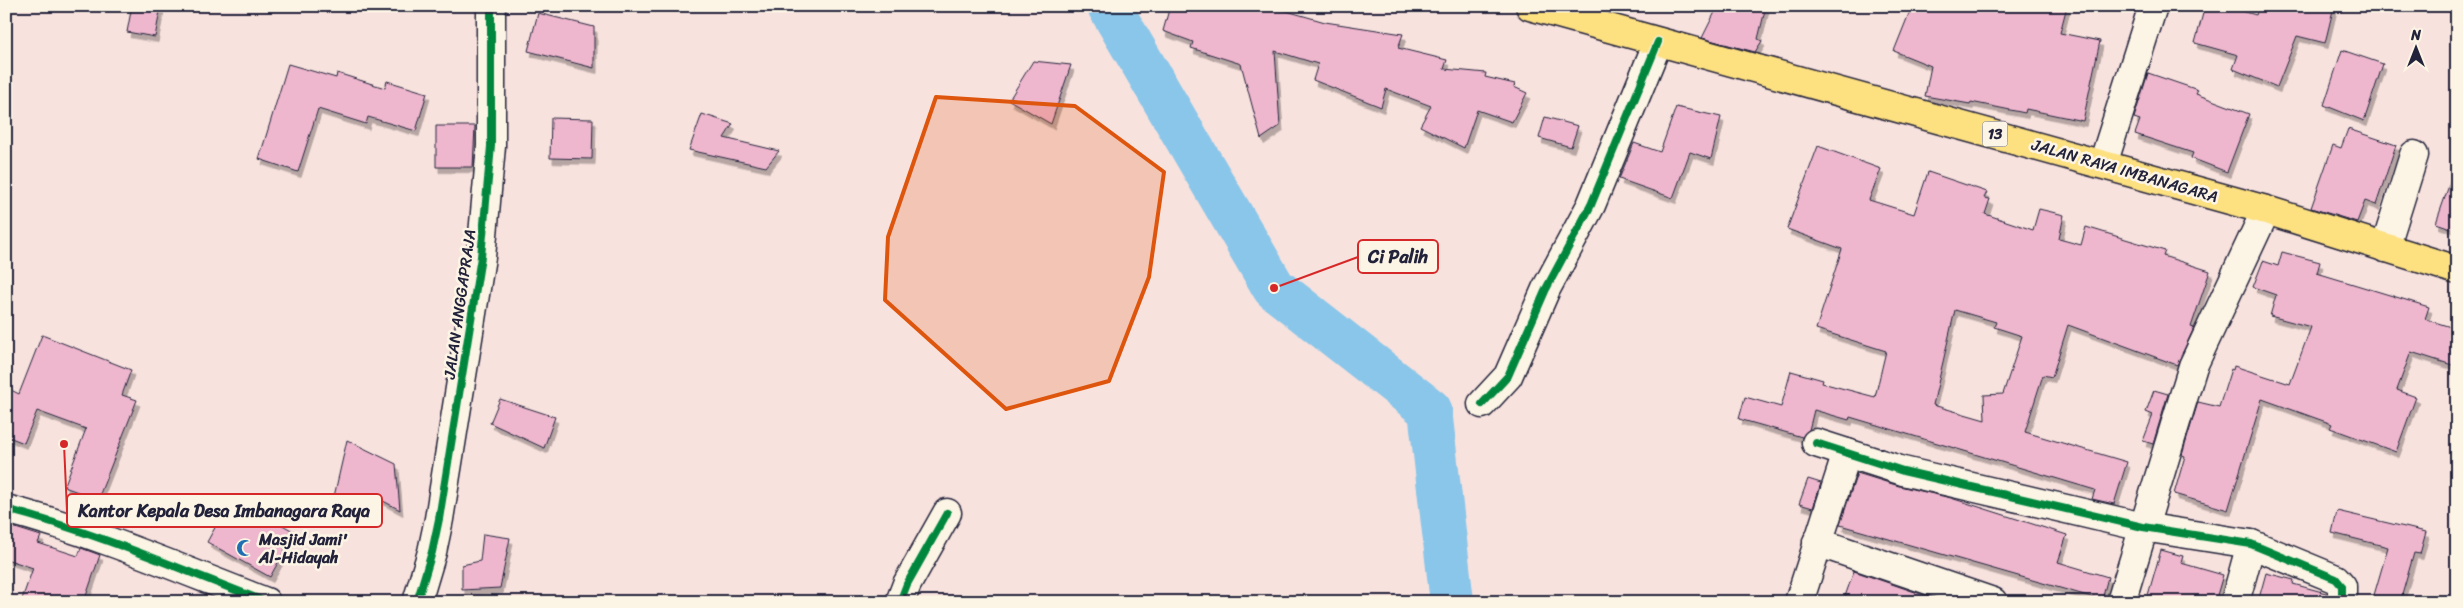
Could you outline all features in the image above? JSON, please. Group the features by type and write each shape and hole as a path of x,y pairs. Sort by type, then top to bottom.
{"highway":[{"name":"JALAN RAYA IMBANAGARA","path":"1530,6 2266,210 2457,270"}],"street":[{"name":"JALAN ANGGAPRAJA","path":"417,602 432,552 439,519 481,257 491,146 491,6"},
{"path":"2103,164 2153,6"},
{"path":"1482,404 1508,376 1546,289 1591,205 1658,42"},
{"path":"2385,248 2414,155"},
{"path":"2121,602 2193,366 2266,210"},
{"path":"1816,443 1903,471 2143,527 2251,544 2336,580 2342,586 2342,602"},
{"path":"1799,602 1847,453"},
{"path":"6,509 121,546 266,602"},
{"path":"900,602 907,584 947,513"},
{"path":"1817,542 1993,602"},
{"path":"2235,602 2251,544"}],"highlighted area":[{"path":"936,97 1075,106 1164,172 1149,277 1109,381 1006,409 885,300 888,237"}],"building":[{"path":"132,6 161,6 155,37 127,32"},
{"path":"1170,6 1269,6 1325,22 1403,34 1398,48 1447,60 1444,69 1486,73 1485,77 1515,84 1514,87 1527,93 1512,122 1477,110 1464,148 1420,126 1431,106 1386,89 1381,107 1313,80 1318,64 1275,51 1280,126 1261,139 1241,64 1191,48 1193,42 1163,31"},
{"path":"1718,6 1766,6 1758,39 1762,41 1755,52 1702,38"},
{"path":"1912,6 2067,6 2060,33 2100,41 2083,121 2026,109 2025,113 1971,102 1970,104 1925,96 1931,66 1894,51"},
{"path":"2205,6 2224,6 2256,15 2259,6 2334,6 2325,43 2297,36 2277,87 2233,69 2238,55 2195,43"},
{"path":"538,13 594,27 594,68 528,51"},
{"path":"2342,50 2383,64 2364,121 2324,105"},
{"path":"1033,61 1071,65 1051,124 1009,100"},
{"path":"288,64 336,78 337,73 385,88 387,81 427,93 416,131 368,117 366,124 318,109 298,172 259,159"},
{"path":"2148,73 2198,90 2196,94 2249,114 2227,172 2191,158 2193,153 2135,134 2140,120 2134,118"},
{"path":"1676,107 1721,117 1711,159 1690,152 1673,198 1619,179 1634,143 1660,152"},
{"path":"702,114 733,124 724,138 779,151 766,167 689,150"},
{"path":"1545,117 1578,126 1571,147 1539,138"},
{"path":"551,118 593,119 592,159 550,158"},
{"path":"436,126 475,126 473,167 436,167"},
{"path":"2348,129 2396,145 2376,205 2365,201 2357,222 2311,208 2333,145 2341,148"},
{"path":"1818,146 1881,169 1869,200 1914,214 1928,172 1987,192 1984,198 1990,199 1985,214 2033,230 2039,209 2064,215 2059,239 2081,245 2086,227 2165,251 2163,256 2210,271 2191,327 2194,328 2177,365 2068,325 2052,377 2043,375 2025,432 2127,462 2114,504 2092,499 2095,490 1850,417 1849,420 1814,410 1809,430 1802,437 1739,419 1745,397 1781,407 1791,371 1823,380 1822,383 1875,397 1886,351 1816,329 1842,249 1787,229","holes":["1955,310 1996,322 1994,327 2022,336 2003,394 1984,395 1985,420 1933,405"]},
{"path":"2454,171 2457,172 2457,230 2436,223"},
{"path":"2282,252 2320,262 2317,273 2429,307 2425,319 2457,329 2457,351 2452,365 2411,352 2397,390 2416,397 2396,452 2330,428 2332,424 2262,399 2228,510 2174,494 2185,456 2182,455 2198,402 2219,407 2231,369 2233,370 2234,366 2290,384 2311,327 2270,316 2276,295 2253,287 2263,261 2278,266"},
{"path":"42,335 131,370 122,395 137,400 98,499 64,487 86,429 37,411 24,443 6,436 6,401 11,390 19,394"},
{"path":"2154,390 2168,394 2153,444 2143,441 2153,415 2146,412"},
{"path":"500,399 555,417 544,448 490,423"},
{"path":"347,440 396,464 400,510 372,495 362,518 333,501"},
{"path":"1857,473 1899,486 1951,498 2067,535 2058,562 2108,577 2102,600 1840,525"},
{"path":"1808,479 1821,483 1813,508 1799,504"},
{"name":"Masjid Jami' Al-Hidayah","path":"232,497 295,532 270,577 207,542"},
{"path":"2337,511 2426,532 2420,554 2414,553 2400,602 2372,602 2388,547 2332,533"},
{"path":"6,525 41,536 38,543 78,556 81,548 100,555 84,602 21,602 33,568 6,559"},
{"path":"483,534 510,538 500,588 462,590 462,565 480,561"},
{"path":"2161,550 2183,556 2181,563 2223,575 2215,602 2146,602"},
{"path":"1854,571 1944,602 1843,602"},
{"path":"2266,573 2294,580 2293,584 2326,593 2326,602 2258,602"}],"waterway":[{"path":"1109,6 1274,288 1430,410 1452,602"}],"cycle path":[{"path":"417,602 432,552 439,519 481,257 491,146 491,6"},
{"path":"1482,404 1508,376 1546,289 1591,205 1658,42"},
{"path":"1816,443 1903,471 2143,527 2251,544 2336,579 2342,586 2342,602"},
{"path":"6,509 105,540 266,602"},
{"path":"900,602 907,584 947,513"}],"place":[{"name":"Ci Palih","path":"1274,288"},
{"name":"Kantor Kepala Desa Imbanagara Raya","path":"64,444"},
{"name":"Masjid Jami' Al-Hidayah","path":"245,548"}]}
